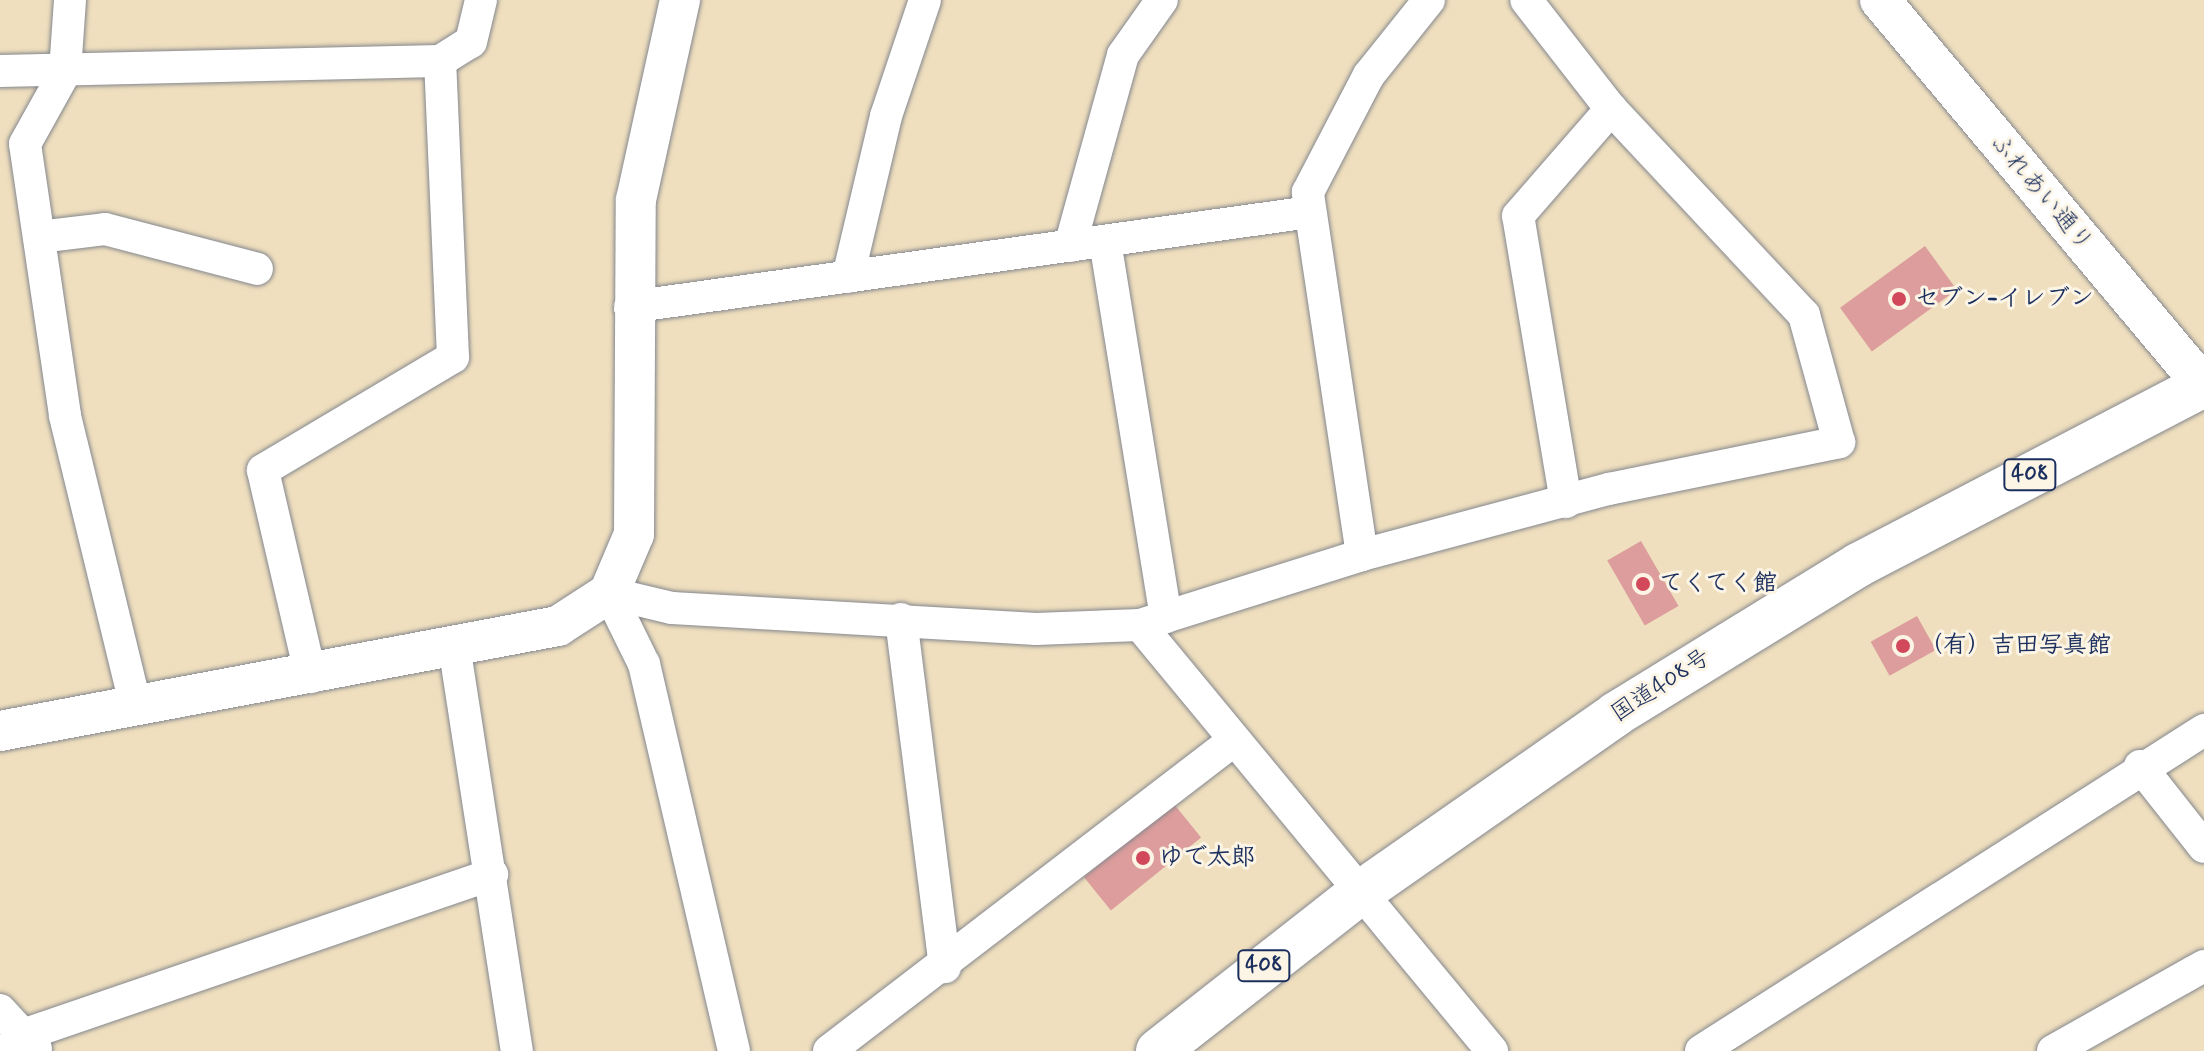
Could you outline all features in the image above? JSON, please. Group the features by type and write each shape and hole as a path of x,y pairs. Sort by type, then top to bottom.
{"highway":[{"name":"国道408号","path":"1158,1051 1357,895 1616,714 1776,613 2203,385"}],"street":[{"path":"70,0 65,72 25,144 65,416 136,708"},
{"path":"0,71 65,72 440,61 471,42 481,0"},
{"path":"0,731 311,677 454,645 558,626 609,593 634,534 630,307 648,124 680,0"},
{"path":"848,277 886,116 925,0"},
{"path":"1070,246 1123,55 1162,0"},
{"path":"1362,555 1308,192 1321,154 1369,75 1429,0"},
{"name":"ふれあい通り","path":"1880,0 2203,385"},
{"path":"609,593 672,608 1036,629 1153,621 1362,555 1566,502 1839,442 1804,315 1611,109 1541,6"},
{"path":"311,677 263,470 453,357 440,61"},
{"path":"1566,502 1518,216 1611,109"},
{"path":"630,307 1310,212"},
{"path":"39,237 105,229 257,269"},
{"path":"1105,241 1153,621 1233,741 1357,895 1492,1051"},
{"path":"609,593 644,664 734,1051"},
{"path":"901,619 945,967"},
{"path":"454,645 492,874 516,1051"},
{"path":"1701,1051 2140,766 2204,730"},
{"path":"829,1051 945,967 1233,741"},
{"path":"2140,766 2204,847"},
{"path":"0,1010 22,1046 492,874"},
{"path":"2053,1051 2204,966"}],"building":[{"name":"セブン-イレブン","path":"1925,246 1957,290 1872,351 1840,308"},
{"name":"てくてく館","path":"1641,541 1678,606 1645,625 1607,560"},
{"name":"（有）吉田写真館","path":"1917,616 1936,650 1890,676 1871,642"},
{"name":"ゆで太郎","path":"1174,804 1201,837 1111,910 1084,877"}],"place":[{"name":"セブン-イレブン","path":"1899,299"},
{"name":"てくてく館","path":"1643,584"},
{"name":"（有）吉田写真館","path":"1903,646"},
{"name":"ゆで太郎","path":"1143,858"}]}
